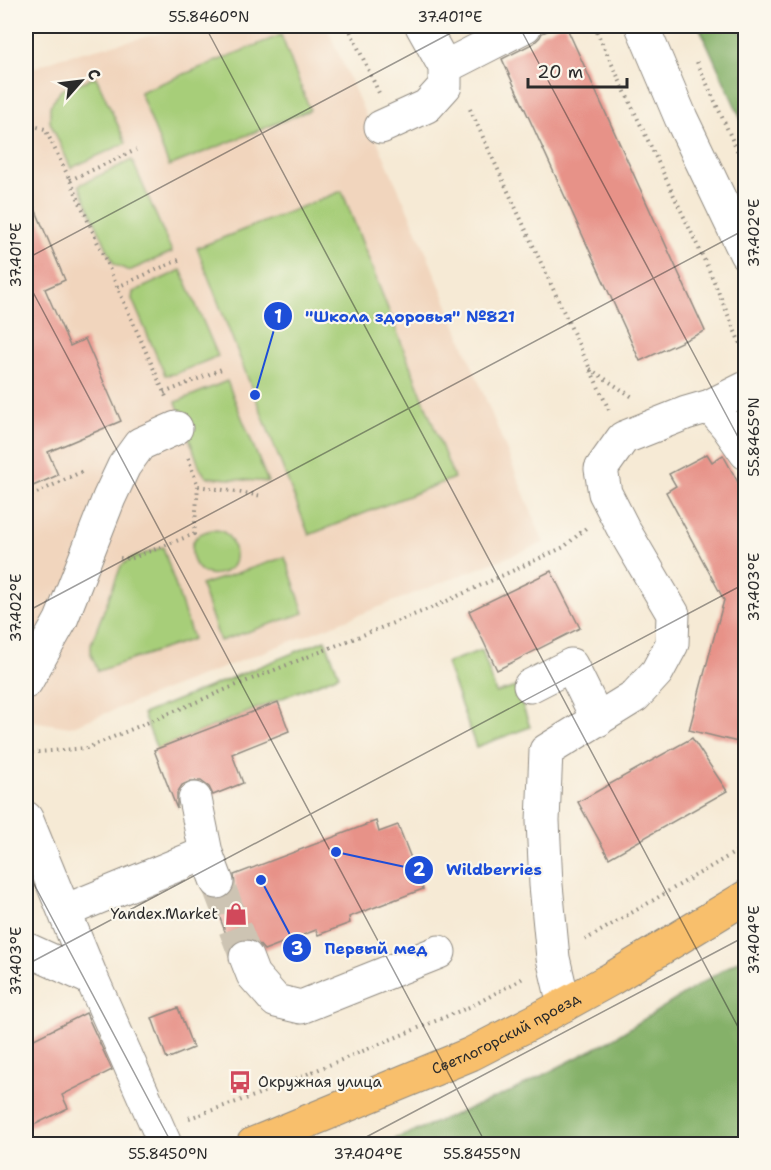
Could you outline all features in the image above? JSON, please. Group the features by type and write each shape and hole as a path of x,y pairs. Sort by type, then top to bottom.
{"main road":[{"name":"Светлогорский проезд","path":"252,1144 471,1054 611,979 746,897"}],"street":[{"path":"387,124 427,106 445,86 445,67 422,26"},
{"path":"445,67 525,26"},
{"path":"642,26 681,118 746,254"},
{"path":"564,1005 553,958 546,885 543,821 546,751 635,696 657,672 672,644 673,614 605,493 601,469 623,438 710,406 746,388"},
{"path":"710,406 746,453"},
{"path":"26,682 61,620 124,466 140,444 176,428"},
{"path":"530,686 571,665 598,720"},
{"path":"65,911 211,867 195,799"},
{"path":"26,818 92,979 162,1136"},
{"path":"26,949 92,979"},
{"path":"246,957 253,975 276,1001 301,1007 439,952"}],"path":[{"path":"348,26 387,124"},
{"path":"594,26 709,270 746,355"},
{"path":"694,56 746,169"},
{"path":"445,67 464,96 623,438"},
{"path":"26,127 30,125 45,129 70,180 164,393 224,368"},
{"path":"70,180 136,150"},
{"path":"117,287 181,259"},
{"path":"590,369 663,422"},
{"path":"90,545 120,558 130,559 194,534 198,486 176,428"},
{"path":"198,486 263,496"},
{"path":"26,753 87,748 239,684 436,606 564,547 587,527 590,519 611,505"},
{"path":"118,1144 162,1136 474,1005 524,978 553,958 746,846"}],"shaded area":[{"path":"190,26 322,26 329,32 424,247 544,543 70,727 26,720 26,71 59,58"}],"green space":[{"path":"699,26 736,26 745,37 745,128"},
{"path":"281,35 310,110 169,166 140,92"},
{"path":"96,77 126,143 71,168 50,122 50,106 61,90"},
{"path":"132,160 172,252 129,271 114,264 79,185"},
{"path":"342,191 454,478 309,535 197,248"},
{"path":"181,270 218,356 175,374 165,375 132,299 133,292"},
{"path":"227,381 268,482 206,477 200,468 176,402"},
{"path":"212,530 221,531 229,537 235,553 233,565 226,571 207,574 199,569 194,561 192,547 196,538"},
{"path":"163,547 193,639 98,671 91,654 91,644 121,566 130,559"},
{"path":"285,557 304,613 220,641 201,585"},
{"path":"325,640 339,675 157,749 143,714"},
{"path":"482,650 496,693 516,687 530,727 476,747 446,663"},
{"path":"745,956 745,1144 383,1144 512,1091 609,1041"}],"building":[{"path":"559,26 566,26 705,331 640,361 502,59 534,43 542,33"},
{"path":"26,187 65,280 45,289 70,346 85,339 121,421 48,452 58,475 26,489"},
{"path":"707,454 712,462 723,455 746,497 746,744 689,730 724,600 666,492 676,486 669,474"},
{"path":"551,571 580,628 497,670 469,611"},
{"path":"278,702 289,731 232,754 243,783 213,795 209,787 201,781 191,781 182,785 177,793 177,809 154,750"},
{"path":"692,738 727,791 609,858 578,802"},
{"path":"376,821 379,832 398,825 423,889 349,917 350,923 318,935 316,930 264,950 257,942 248,938 239,940 231,947 213,900 223,900 231,894 235,886 234,875"},
{"path":"178,1008 193,1048 167,1059 152,1018"},
{"path":"86,1013 112,1070 62,1095 68,1108 26,1129 26,1043"}],"tunnel":[{"path":"217,882 246,957"}],"place":[{"name":"\"Школа здоровья\" №821","path":"255,395"},
{"name":"Wildberries","path":"336,852"},
{"name":"Первый мед","path":"261,880"},
{"name":"Yandex.Market","path":"236,914"},
{"name":"Окружная улица","path":"240,1082"}]}
